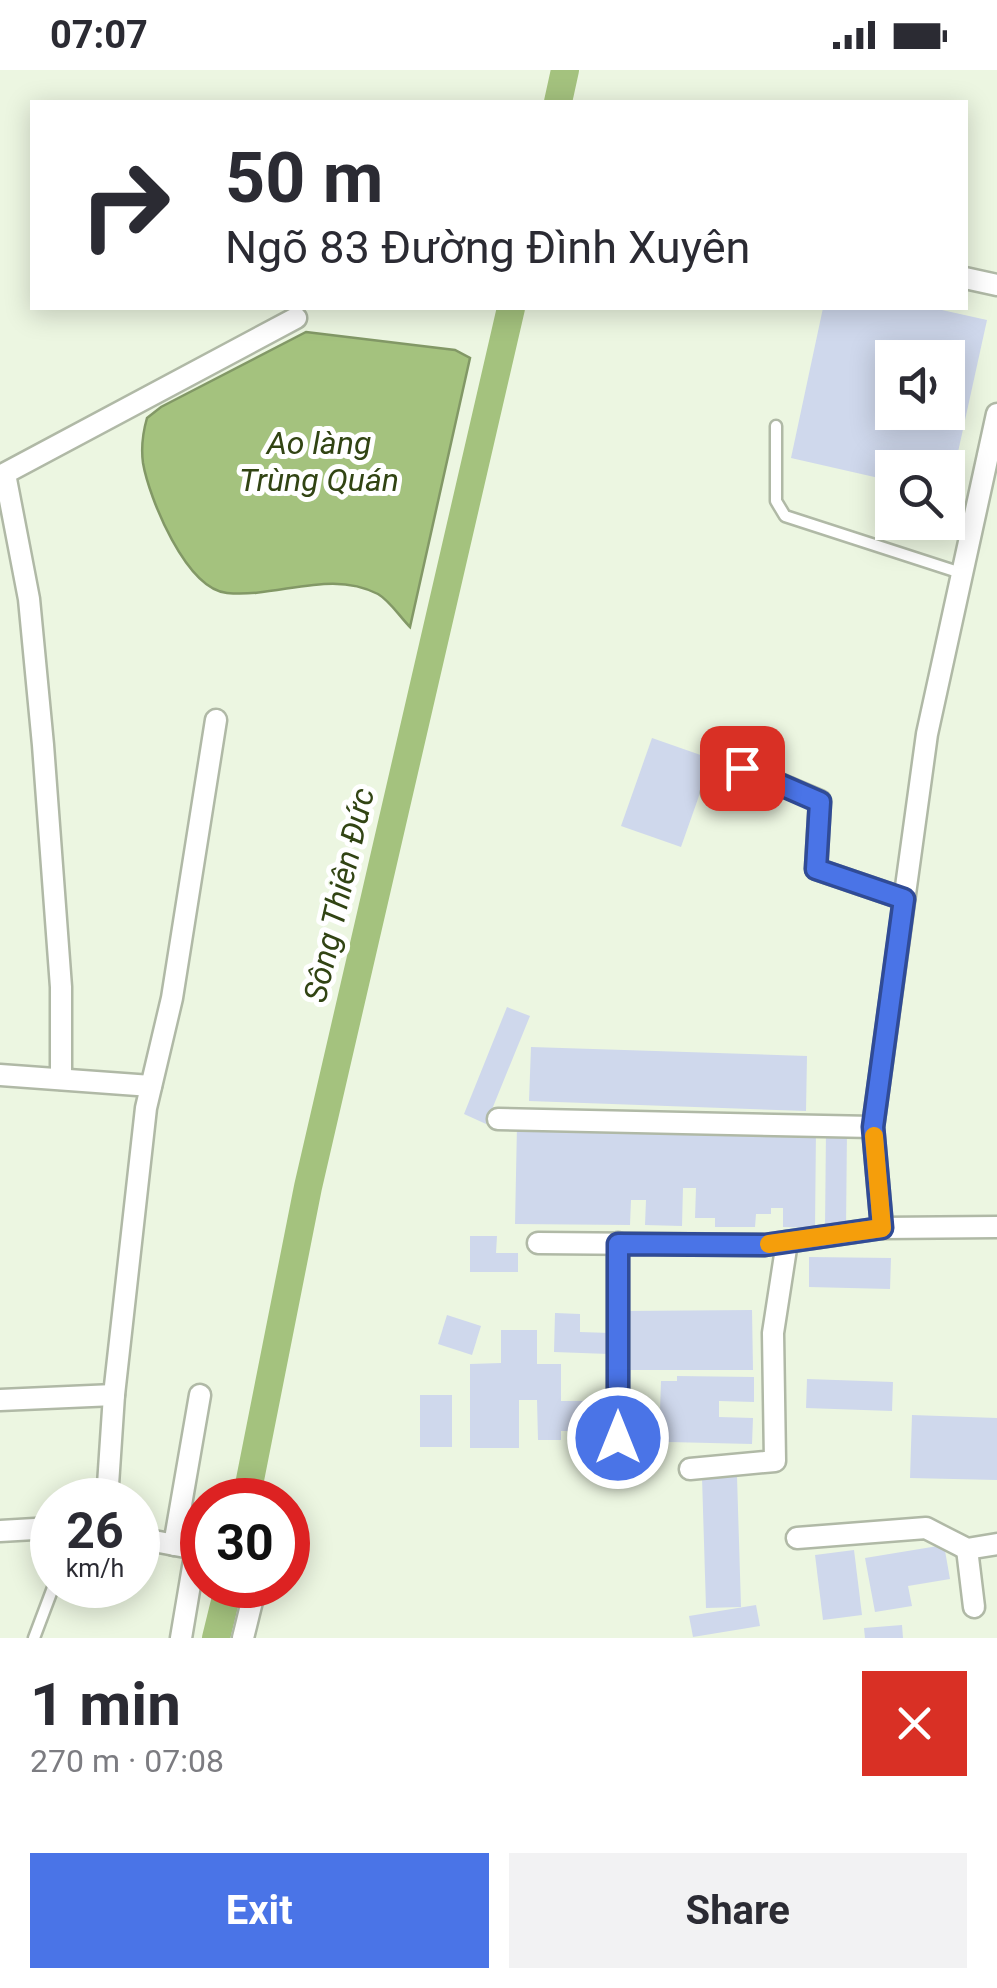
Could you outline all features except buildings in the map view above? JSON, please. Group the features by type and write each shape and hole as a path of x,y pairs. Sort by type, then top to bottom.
{"street":[{"path":"968,279 997,284"},
{"path":"61,1079 60,987 29,599 2,475 296,318"},
{"path":"882,1228 873,1127 904,899 928,734 997,414"},
{"path":"108,1478 114,1395 151,1086 172,998 216,720"},
{"path":"712,793 742,768 820,802 816,869 904,899"},
{"path":"0,1075 151,1086"},
{"path":"498,1119 873,1127"},
{"path":"538,1243 765,1245 882,1228 997,1227"},
{"path":"690,1468 775,1461 773,1333 788,1242"},
{"path":"618,1244 618,1438"},
{"path":"0,1400 114,1395"},
{"path":"174,1545 200,1396"},
{"path":"797,1538 926,1528 967,1549 997,1544"},
{"path":"0,1531 30,1529"},
{"path":"160,1542 180,1550"},
{"path":"967,1549 974,1606"},
{"path":"181,1638 188,1608"},
{"path":"243,1638 250,1608"}],"lane":[{"path":"776,426 776,500 785,516 962,574"},
{"path":"34,1638 45,1608"}],"water":[{"name":"Ao làng Trùng Quán","path":"306,332 455,350 470,358 410,627 382,597 360,587 323,584 246,593 212,588 184,559 153,498 142,457 147,418 161,407"}],"waterway":[{"name":"Sông Thiên Đức","path":"558,100 565,70"},
{"name":"Sông Thiên Đức","path":"250,1478 308,1187 511,310"},
{"name":"Sông Thiên Đức","path":"216,1638 223,1608"}],"slow traffic":[{"path":"769,1244 882,1228 874,1136"}],"route":[{"path":"618,1438 618,1244 765,1245 882,1228 873,1127 904,899 816,869 820,802 742,768"}]}
